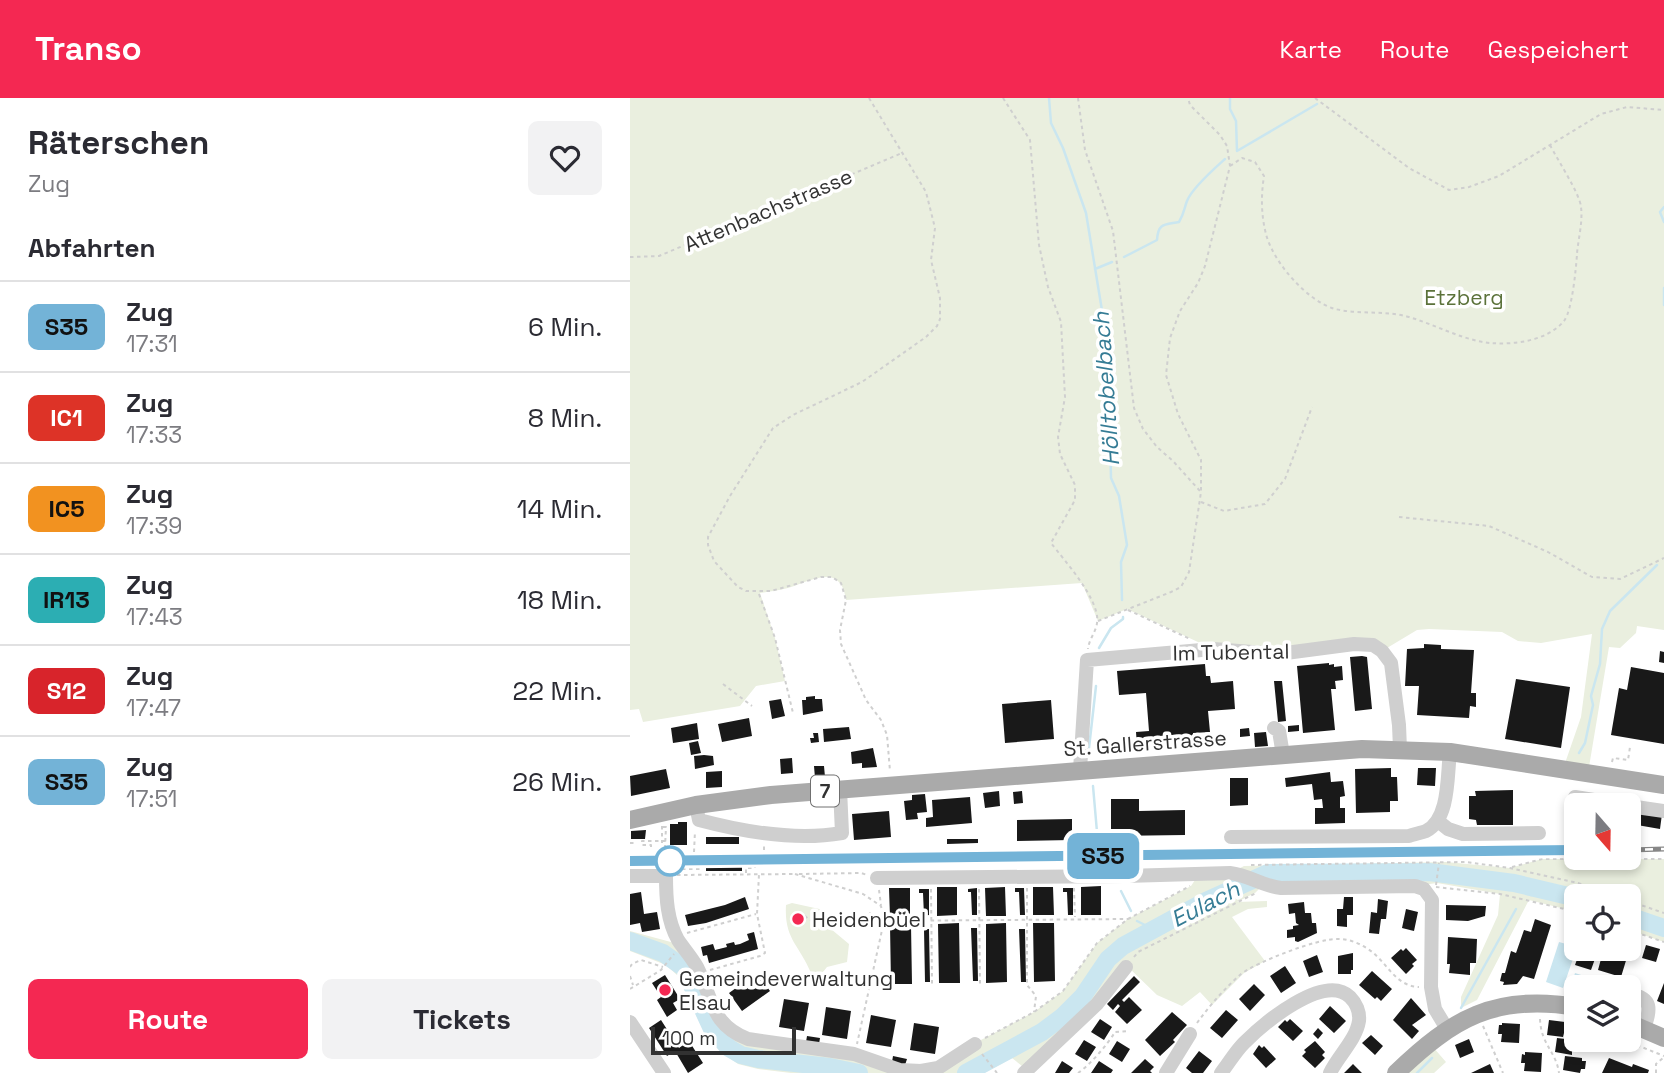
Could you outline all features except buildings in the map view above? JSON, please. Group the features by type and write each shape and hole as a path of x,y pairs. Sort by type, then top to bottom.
{"main road":[{"name":"St. Gallerstrasse","path":"630,820 696,805 743,798 840,789 1283,755 1400,749 1497,757 1664,785"},
{"path":"1396,1073 1428,1042 1475,1015 1510,1006 1564,1005"},
{"path":"1641,1028 1664,1038"}],"street":[{"name":"Im Tubental","path":"1087,660 1213,649 1278,654 1354,643 1373,645 1382,651 1391,663 1400,749"},
{"path":"1080,770 1087,660"},
{"path":"1274,728 1279,731 1283,755"},
{"path":"1231,837 1409,836 1426,831 1438,821 1443,810 1450,752"},
{"path":"696,805 699,821 728,828 804,835 835,834 842,833 840,789"},
{"path":"1642,807 1664,811"},
{"path":"1438,821 1448,829 1463,834 1539,834"},
{"path":"630,876 671,873 667,904 678,945 699,973 723,1025 733,1034 748,1040 854,1054 900,1070 922,1071 938,1068 977,1046"},
{"path":"877,878 1236,873 1281,888 1415,886 1429,893 1433,909 1431,987 1435,1009 1447,1029"},
{"path":"1024,1073 1097,1004 1126,967"},
{"path":"1221,1073 1242,1045 1268,1022 1313,994 1324,989 1335,989 1345,992 1353,1000 1358,1009 1359,1021 1330,1073"},
{"path":"1641,997 1650,1010 1641,1020"},
{"path":"630,1022 664,1073"},
{"path":"1166,1073 1190,1034"}],"path":[{"path":"869,98 926,191 935,228 931,260 940,298 940,319 926,337 876,372 773,428 761,444 708,537 708,545 709,554 714,561 738,587 746,591 759,593 786,588 821,577 832,577 841,583 846,600 839,630 841,644 866,700 881,720 887,735 891,786"},
{"path":"1003,98 1030,140 1038,245 1048,287 1061,322 1065,397 1058,437 1060,454 1075,485 1075,500 1051,543 1082,583 1098,621 1089,643 1087,660"},
{"path":"1078,98 1085,150 1112,231 1134,408 1143,429 1157,447 1201,492"},
{"path":"1098,621 1181,587 1189,572 1200,502 1201,460 1178,414 1166,375 1170,338 1180,311 1198,284 1205,266 1230,166 1227,146 1220,135 1190,105 1188,98"},
{"path":"1315,98 1409,168 1449,190 1469,187 1499,176 1601,114 1627,107 1664,110"},
{"path":"1230,166 1242,158 1255,162 1264,176 1262,193 1266,236 1287,274 1312,297 1333,309 1403,315 1489,343 1526,341 1550,333 1566,320 1574,281 1581,205 1550,145"},
{"name":"Attenbachstrasse","path":"630,257 659,256 904,152"},
{"path":"1200,502 1224,511 1265,504 1285,479 1312,407"},
{"path":"1399,517 1489,526 1548,552 1592,577 1620,579 1664,558"},
{"path":"759,593 775,638 793,713"},
{"path":"1127,609 1188,638"},
{"path":"723,684 752,706"},
{"path":"1611,770 1613,758 1628,760 1630,747"},
{"path":"662,843 662,828 666,827 665,847"},
{"path":"651,847 642,845 642,841 666,841"},
{"path":"694,844 694,852"},
{"path":"1510,868 1542,859 1664,859"},
{"path":"746,874 746,868 755,868 755,862"},
{"path":"1236,873 1244,866 1262,864 1466,862 1510,868 1581,884"},
{"path":"671,873 701,869 705,863"},
{"path":"1437,883 1439,863"},
{"path":"689,869 689,874"},
{"path":"671,873 861,873 877,878"},
{"path":"699,973 765,953 757,914 758,874"},
{"path":"795,874 863,894 881,906"},
{"path":"993,1034 1034,1012 1063,991 1097,943 1128,919 1191,886 1199,874"},
{"path":"1126,967 1138,952 1255,893 1264,884"},
{"path":"1435,887 1500,894 1564,909"},
{"path":"1074,888 1075,918"},
{"path":"1027,889 1027,985 1036,996 1034,1012"},
{"path":"931,890 932,984"},
{"path":"979,890 980,985"},
{"path":"854,1054 884,921 879,894"},
{"path":"1641,905 1664,913"},
{"path":"798,919 805,916 815,923 824,924 830,923 835,916 839,925 844,916 848,924 853,915 857,924 862,914 866,926 870,913 874,927 878,922 884,921 1128,919"},
{"path":"630,976 632,988 665,966 678,945 757,914"},
{"path":"1641,934 1664,942"},
{"path":"1190,1034 1225,990 1244,972 1265,961 1322,941 1353,941 1371,951 1406,985 1415,987"},
{"path":"630,967 641,960 665,966"},
{"path":"1540,1015 1540,1031 1559,1073"},
{"path":"1481,1021 1503,1073"},
{"path":"1078,1073 1087,1067 1100,1049 1106,1047 1115,1032 1129,1031"},
{"path":"977,1046 997,1073"},
{"path":"1641,1047 1664,1056 1656,1064 1656,1073"}],"green space":[{"name":"Etzberg","path":"630,98 1664,98 1664,630 1637,626 1636,633 1620,648 1609,647 1588,773 1563,769 1581,717 1592,634 1541,643 1518,641 1502,632 1429,629 1417,630 1382,651 1373,645 1278,654 1213,649 1127,609 1098,621 1082,583 846,600 838,581 824,577 760,593 775,638 785,681 756,686 740,706 643,722 639,709 630,710"},
{"path":"1542,859 1564,859 1564,870 1642,870 1642,859 1664,859 1664,942 1641,934 1641,884 1564,884 1564,909 1529,900 1477,1000 1461,1008 1461,997 1498,915 1500,894 1437,883 1415,886 1264,884 1255,893 1237,902 1267,901 1267,907 1248,909 1232,917 1265,961 1244,973 1212,1005 1200,992 1182,1006 1157,995 1127,966 1027,1070 1012,1058 984,1073 791,1073 738,1064 720,1051 705,1034 678,976 666,965 630,951 630,931 682,945 733,1034 922,1071 1034,1012 1063,991 1097,943 1128,919 1191,886 1199,874 1230,873 1244,866 1446,862 1510,868"},
{"path":"792,903 824,910 825,924 849,944 847,962 827,967 823,972 811,973 787,926 786,905"},
{"path":"1433,1047 1446,1062 1434,1073 1405,1073"}],"water":[{"path":"1559,942 1564,943 1564,961 1572,961 1567,975 1564,975 1563,988 1546,982"}],"waterway":[{"name":"Hölltobelbach","path":"1049,98 1051,123 1063,148 1086,213 1108,347 1111,478 1119,496 1127,545 1121,562 1122,600"},
{"path":"1230,98 1230,109 1236,121 1237,151 1317,104"},
{"path":"1124,257 1157,240 1159,230 1163,226 1179,222 1194,190 1225,159"},
{"path":"1664,207 1660,212 1664,222"},
{"path":"1095,269 1112,262"},
{"path":"1664,288 1664,305"},
{"path":"1579,753 1585,743 1593,705 1591,696 1600,664 1602,629 1610,611 1657,565"},
{"name":"Hölltobelbach","path":"1099,648 1111,628 1123,617"},
{"name":"Hölltobelbach","path":"1089,748 1096,686"},
{"name":"Hölltobelbach","path":"1093,786 1097,832"},
{"name":"Eulach","path":"966,1073 1042,1032 1062,1017 1083,996 1108,959 1123,946 1206,901 1268,873 1429,872 1514,883 1564,895"},
{"name":"Eulach","path":"1531,895 1538,888"},
{"name":"Eulach","path":"1559,889 1563,894"},
{"name":"Hölltobelbach","path":"1121,891 1131,911"},
{"path":"1461,1008 1516,909"},
{"name":"Eulach","path":"1641,920 1664,928"},
{"name":"Hölltobelbach","path":"1137,921 1153,929"},
{"name":"Eulach","path":"630,941 663,953 684,968 712,1029 729,1048 741,1055 859,1073"},
{"path":"1417,1073 1432,1058"}],"railway":[{"path":"1642,850 1664,849"},
{"path":"630,861 1564,850"}],"train":[{"name":"S35","path":"630,861 1564,850"}],"place":[{"name":"Heidenbüel","path":"798,919"},
{"name":"Gemeindeverwaltung Elsau","path":"665,990"}]}
